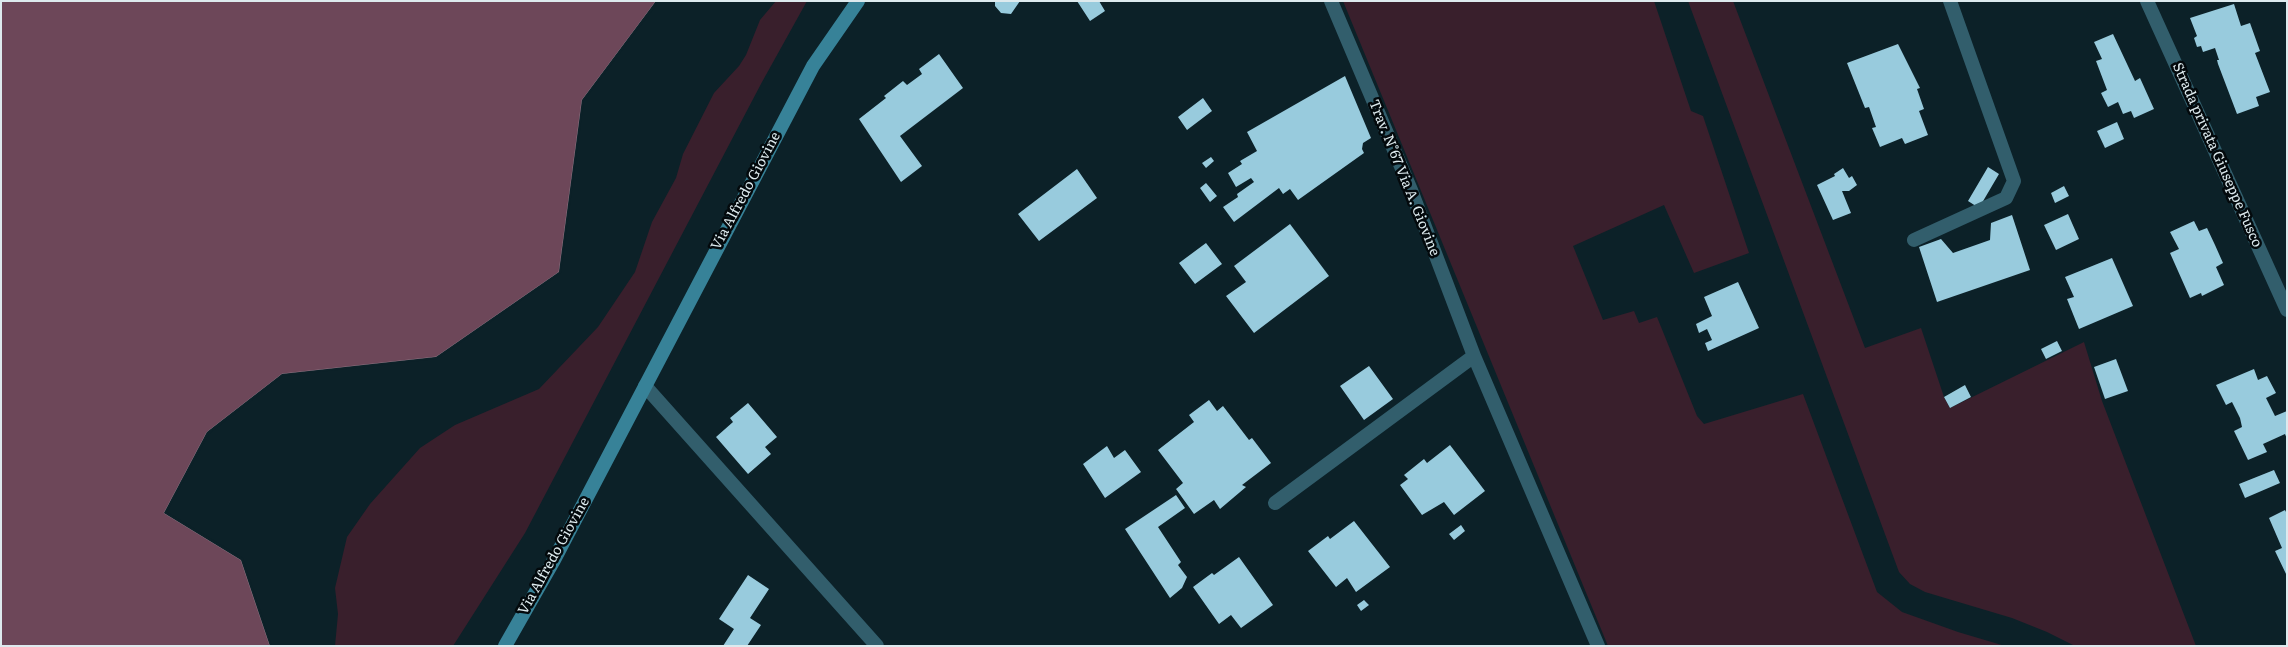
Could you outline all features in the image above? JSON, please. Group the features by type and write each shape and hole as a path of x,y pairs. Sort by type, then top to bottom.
{"main road":[{"name":"Via Alfredo Giovine","path":"505,646 554,560 813,66 858,1"}],"street":[{"name":"Trav. N°67 Via A. Giovine","path":"1331,1 1411,190 1474,356 1598,646"},
{"path":"1914,240 2006,198 2014,181 1950,1"},
{"name":"Strada privata Giuseppe Fusco","path":"2147,1 2287,310"},
{"path":"1275,503 1474,356"},
{"path":"645,386 877,646"}],"shaded area":[{"path":"1,1 656,1 582,100 559,272 436,357 282,374 207,432 164,513 241,560 270,646 1,646"},
{"path":"776,1 807,1 762,82 525,533 453,646 335,646 338,614 335,588 347,537 370,504 420,448 455,425 539,389 598,327 635,272 652,222 676,178 683,154 714,93 739,66 746,55 760,20"},
{"path":"1343,1 1654,1 1691,111 1703,116 1749,253 1694,273 1664,205 1573,246 1603,320 1634,311 1639,323 1657,317 1697,416 1704,424 1803,394 1877,592 1902,612 2005,646 1608,646"},
{"path":"1688,1 1733,1 1865,348 1921,328 1944,397 1950,408 2084,342 2102,401 2196,646 2075,646 2012,618 1925,592 1910,584 1899,572"}],"pier":[{"path":"656,1 658,3 584,101 561,273 437,359 283,376 209,434 167,512 243,558 272,646 270,646 241,560 164,513 207,432 282,374 436,357 559,272 582,100"}],"building":[{"path":"995,1 1020,1 1011,14 1001,13 995,6"},
{"path":"1077,1 1099,1 1105,11 1090,21"},
{"path":"2234,4 2241,26 2250,23 2260,51 2255,53 2270,92 2256,97 2259,106 2237,114 2218,64 2217,60 2219,60 2215,48 2203,52 2201,46 2197,47 2194,38 2197,36 2190,18"},
{"path":"2113,34 2135,81 2140,78 2154,109 2134,118 2131,111 2123,114 2118,102 2108,107 2101,93 2107,90 2096,61 2102,59 2094,42"},
{"path":"1898,44 1920,88 1917,89 1924,109 1919,111 1928,135 1905,144 1902,138 1880,147 1872,128 1876,127 1869,107 1865,108 1847,63"},
{"path":"939,54 963,88 900,136 922,166 901,182 859,119 886,98 884,96 903,81 907,85 922,74 919,69"},
{"path":"1345,76 1371,138 1363,143 1362,149 1364,153 1298,200 1290,189 1283,194 1279,188 1234,222 1223,207 1238,197 1237,194 1254,182 1251,178 1236,187 1228,173 1242,164 1240,161 1257,151 1247,132"},
{"path":"1203,98 1212,111 1187,130 1178,117"},
{"path":"2117,122 2124,139 2105,148 2097,131"},
{"path":"1211,157 1214,161 1206,168 1202,163"},
{"path":"1988,167 1999,174 1979,208 1968,201"},
{"path":"1843,168 1849,178 1852,176 1857,185 1849,191 1842,191 1851,213 1833,220 1817,185 1835,176 1834,174"},
{"path":"1077,169 1097,198 1039,241 1018,214"},
{"path":"1206,183 1217,196 1210,202 1200,188"},
{"path":"2064,186 2069,196 2055,203 2051,193"},
{"path":"2068,214 2079,239 2056,250 2044,225"},
{"path":"2012,215 2030,270 1937,302 1919,247 1941,239 1953,253 1990,240 1991,223"},
{"path":"2194,221 2199,231 2207,228 2215,245 2223,263 2216,267 2224,285 2202,296 2201,293 2190,298 2170,253 2179,249 2170,232"},
{"path":"1290,224 1329,276 1254,333 1226,296 1246,282 1234,266"},
{"path":"1206,243 1222,264 1195,284 1179,263"},
{"path":"2112,258 2133,306 2079,329 2067,299 2074,297 2065,277"},
{"path":"1738,282 1759,328 1708,351 1705,343 1712,340 1707,329 1699,333 1696,324 1712,316 1704,297"},
{"path":"2057,341 2062,351 2046,359 2041,349"},
{"path":"2116,359 2128,391 2105,399 2094,367"},
{"path":"1369,366 1393,399 1364,420 1340,386"},
{"path":"2254,369 2258,380 2267,376 2276,393 2266,398 2275,416 2287,411 2287,439 2285,434 2263,444 2267,452 2248,460 2234,431 2242,427 2240,418 2232,402 2226,405 2216,385"},
{"path":"1965,385 1971,397 1950,408 1944,397"},
{"path":"1209,400 1217,411 1223,406 1249,440 1252,438 1271,463 1242,485 1246,487 1220,509 1214,500 1194,514 1176,489 1183,483 1158,450 1194,422 1189,415"},
{"path":"748,403 777,437 765,447 771,454 748,474 716,437 733,422 730,418"},
{"path":"1450,445 1485,491 1454,515 1444,502 1422,515 1400,485 1408,479 1404,475 1424,459 1427,463"},
{"path":"1107,446 1114,458 1125,450 1141,472 1105,498 1083,464"},
{"path":"2274,470 2280,483 2245,498 2239,484"},
{"path":"1176,495 1185,508 1158,527 1181,562 1178,565 1187,577 1182,588 1170,598 1125,529"},
{"path":"2285,510 2287,514 2287,576 2275,551 2282,548 2269,518"},
{"path":"1354,521 1390,567 1356,592 1347,578 1336,587 1308,551 1328,536 1330,539"},
{"path":"1461,525 1465,531 1454,540 1449,534"},
{"path":"1239,557 1273,605 1241,628 1231,615 1219,624 1193,587"},
{"path":"748,575 769,589 750,618 761,625 747,646 723,646 734,629 719,619"},
{"path":"1364,600 1369,605 1361,611 1357,605"}]}
